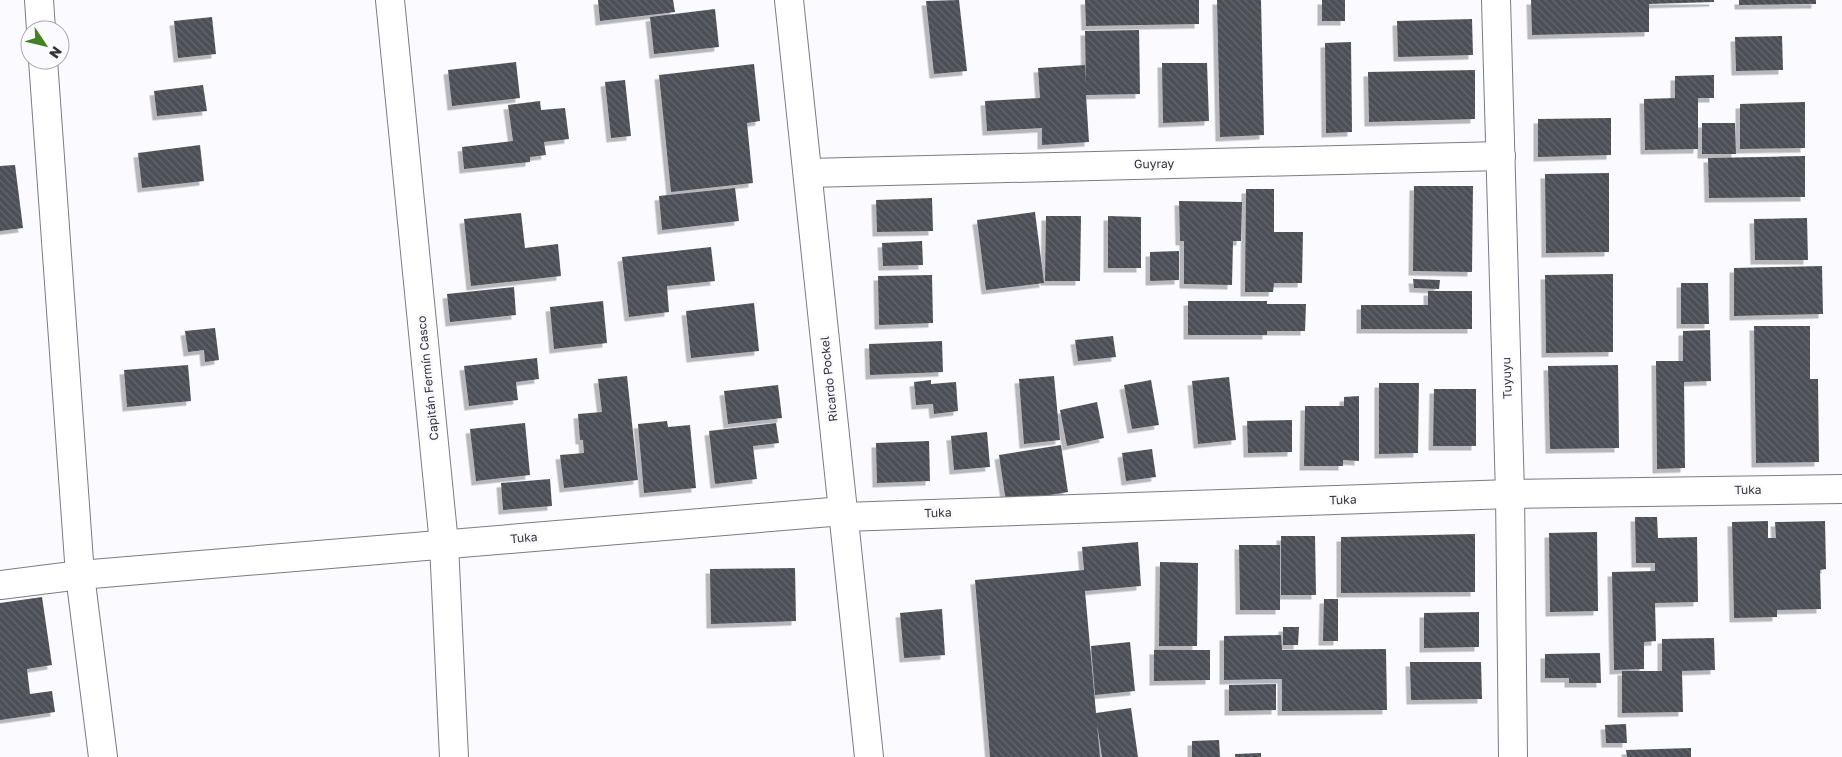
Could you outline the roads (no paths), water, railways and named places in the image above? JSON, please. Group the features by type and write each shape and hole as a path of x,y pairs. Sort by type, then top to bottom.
{"street":[{"path":"39,0 40,20"},
{"name":"Capitán Fermín Casco","path":"390,0 444,544 454,757"},
{"name":"Ricardo Pockel","path":"790,0 869,757"},
{"name":"Tuyuyu","path":"1496,0 1510,494 1513,757"},
{"path":"44,70 80,575 103,757"},
{"name":"Guyray","path":"808,173 1501,156"},
{"name":"Tuka","path":"0,585 80,575 444,544 843,514 1510,494 1842,489"}]}
